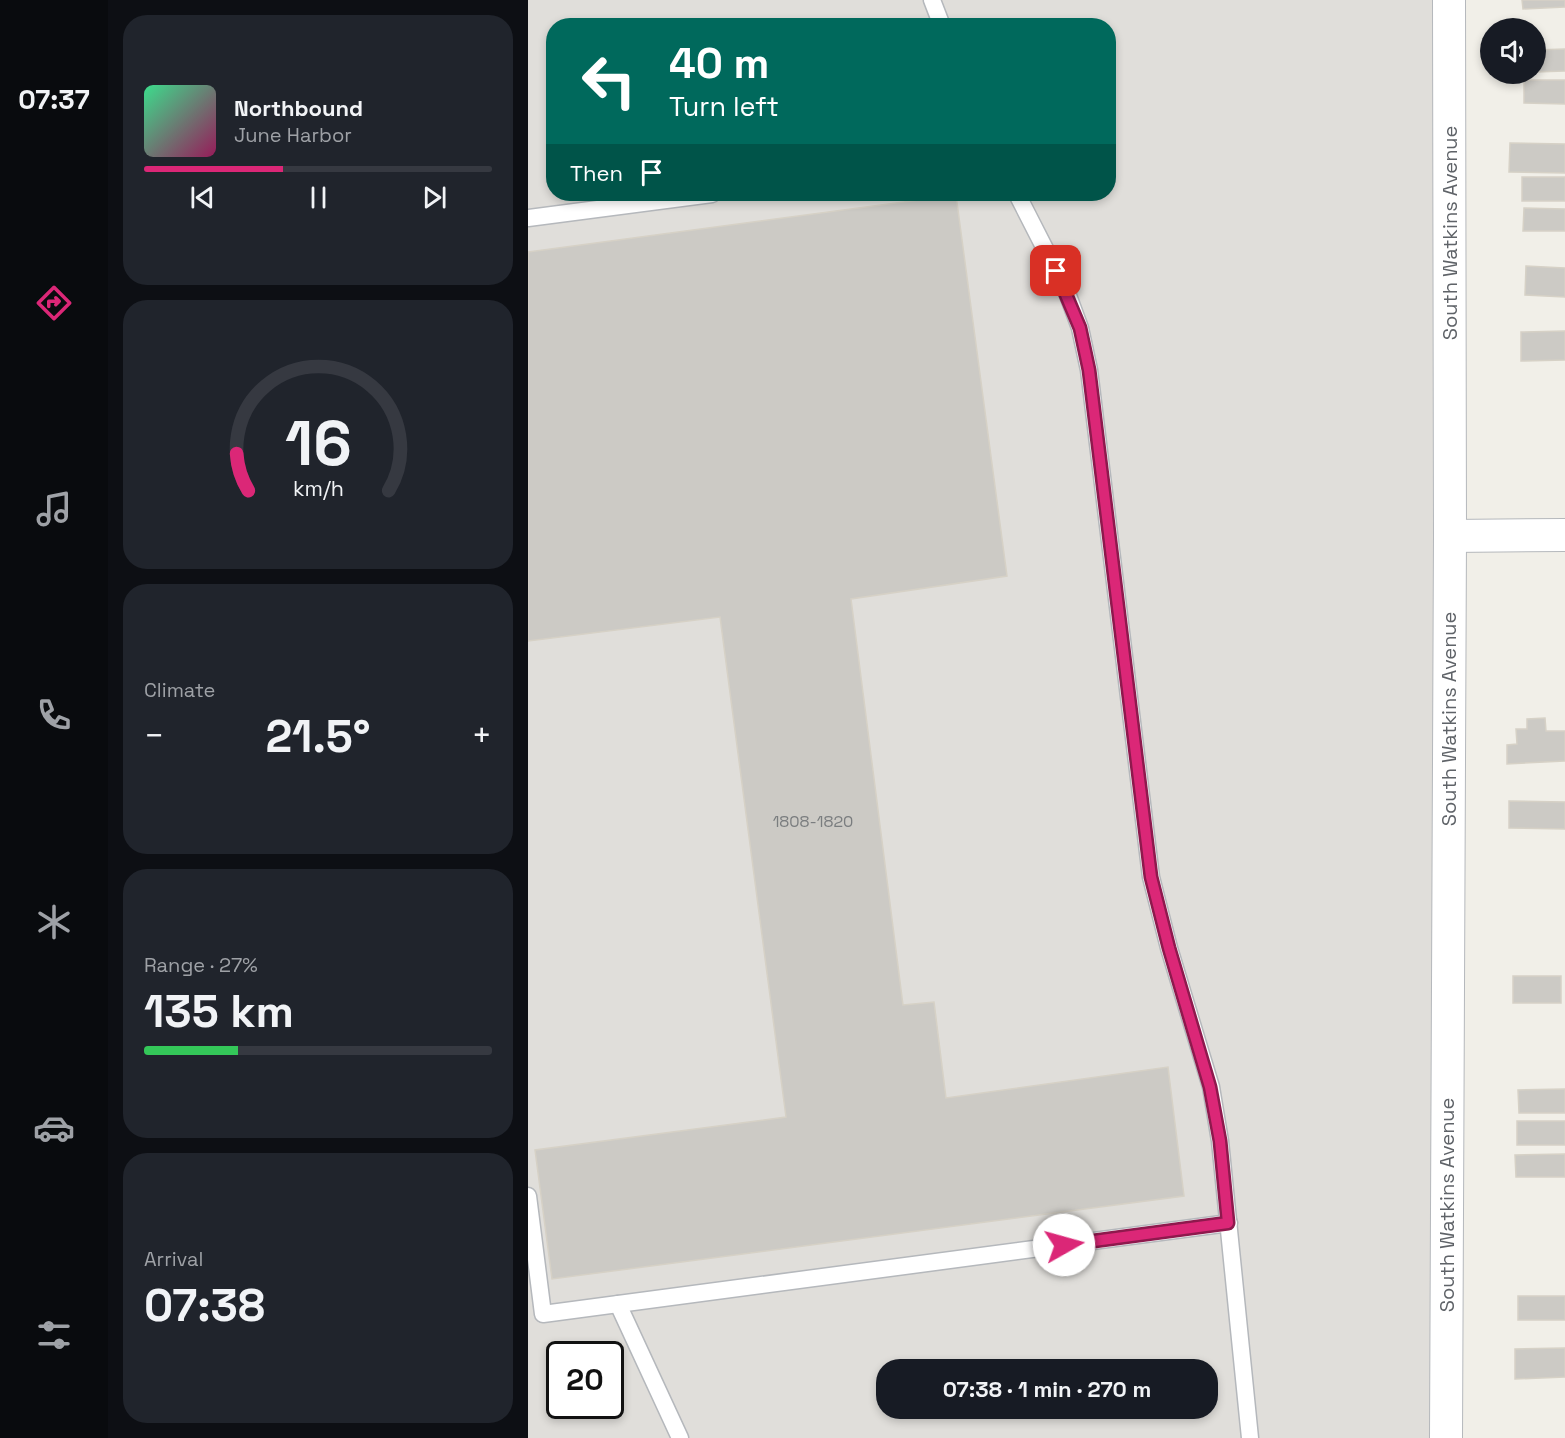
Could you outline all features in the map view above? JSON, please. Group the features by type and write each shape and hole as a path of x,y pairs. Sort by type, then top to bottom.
{"street":[{"name":"South Watkins Avenue","path":"1446,1438 1450,536 1449,0"},
{"path":"1450,536 1565,535"}],"lane":[{"path":"932,0 939,18"},
{"path":"528,218 658,201"},
{"path":"1021,201 1066,290 1080,328 1089,370 1151,877 1169,948 1210,1087 1220,1141 1250,1438"},
{"path":"528,1196 543,1314 1228,1223"},
{"path":"618,1304 680,1438"}],"shaded area":[{"path":"528,0 1438,0 1442,1438 528,1438"}],"building":[{"path":"1522,0 1565,0 1565,7 1523,9"},
{"path":"1565,49 1565,71 1546,72 1546,50"},
{"path":"1546,80 1565,80 1565,104 1524,103 1524,84 1546,84"},
{"path":"1510,143 1565,144 1565,173 1509,172"},
{"path":"1522,177 1565,177 1565,201 1522,201"},
{"path":"911,201 957,201 1007,576 851,599 903,1005 934,1002 946,1098 1168,1067 1184,1196 552,1279 535,1150 786,1117 720,617 528,641 528,252"},
{"path":"1524,208 1565,209 1565,231 1523,231"},
{"path":"1526,266 1565,268 1565,297 1525,295"},
{"path":"1565,331 1565,360 1521,361 1521,332"},
{"path":"1545,718 1546,731 1565,731 1565,761 1507,764 1507,745 1517,744 1516,729 1527,729 1527,719"},
{"path":"1509,801 1565,802 1565,829 1509,828"},
{"path":"1513,976 1561,976 1561,1003 1513,1003"},
{"path":"1565,1089 1565,1113 1519,1113 1518,1090"},
{"path":"1517,1121 1565,1121 1565,1145 1517,1145"},
{"path":"1565,1154 1565,1177 1516,1177 1515,1155"},
{"path":"1518,1296 1565,1296 1565,1320 1518,1320"},
{"path":"1565,1348 1565,1377 1515,1379 1515,1349"}],"route":[{"path":"1056,271 1066,290 1080,328 1089,370 1151,877 1169,948 1210,1087 1220,1141 1228,1223 1064,1245"}]}
